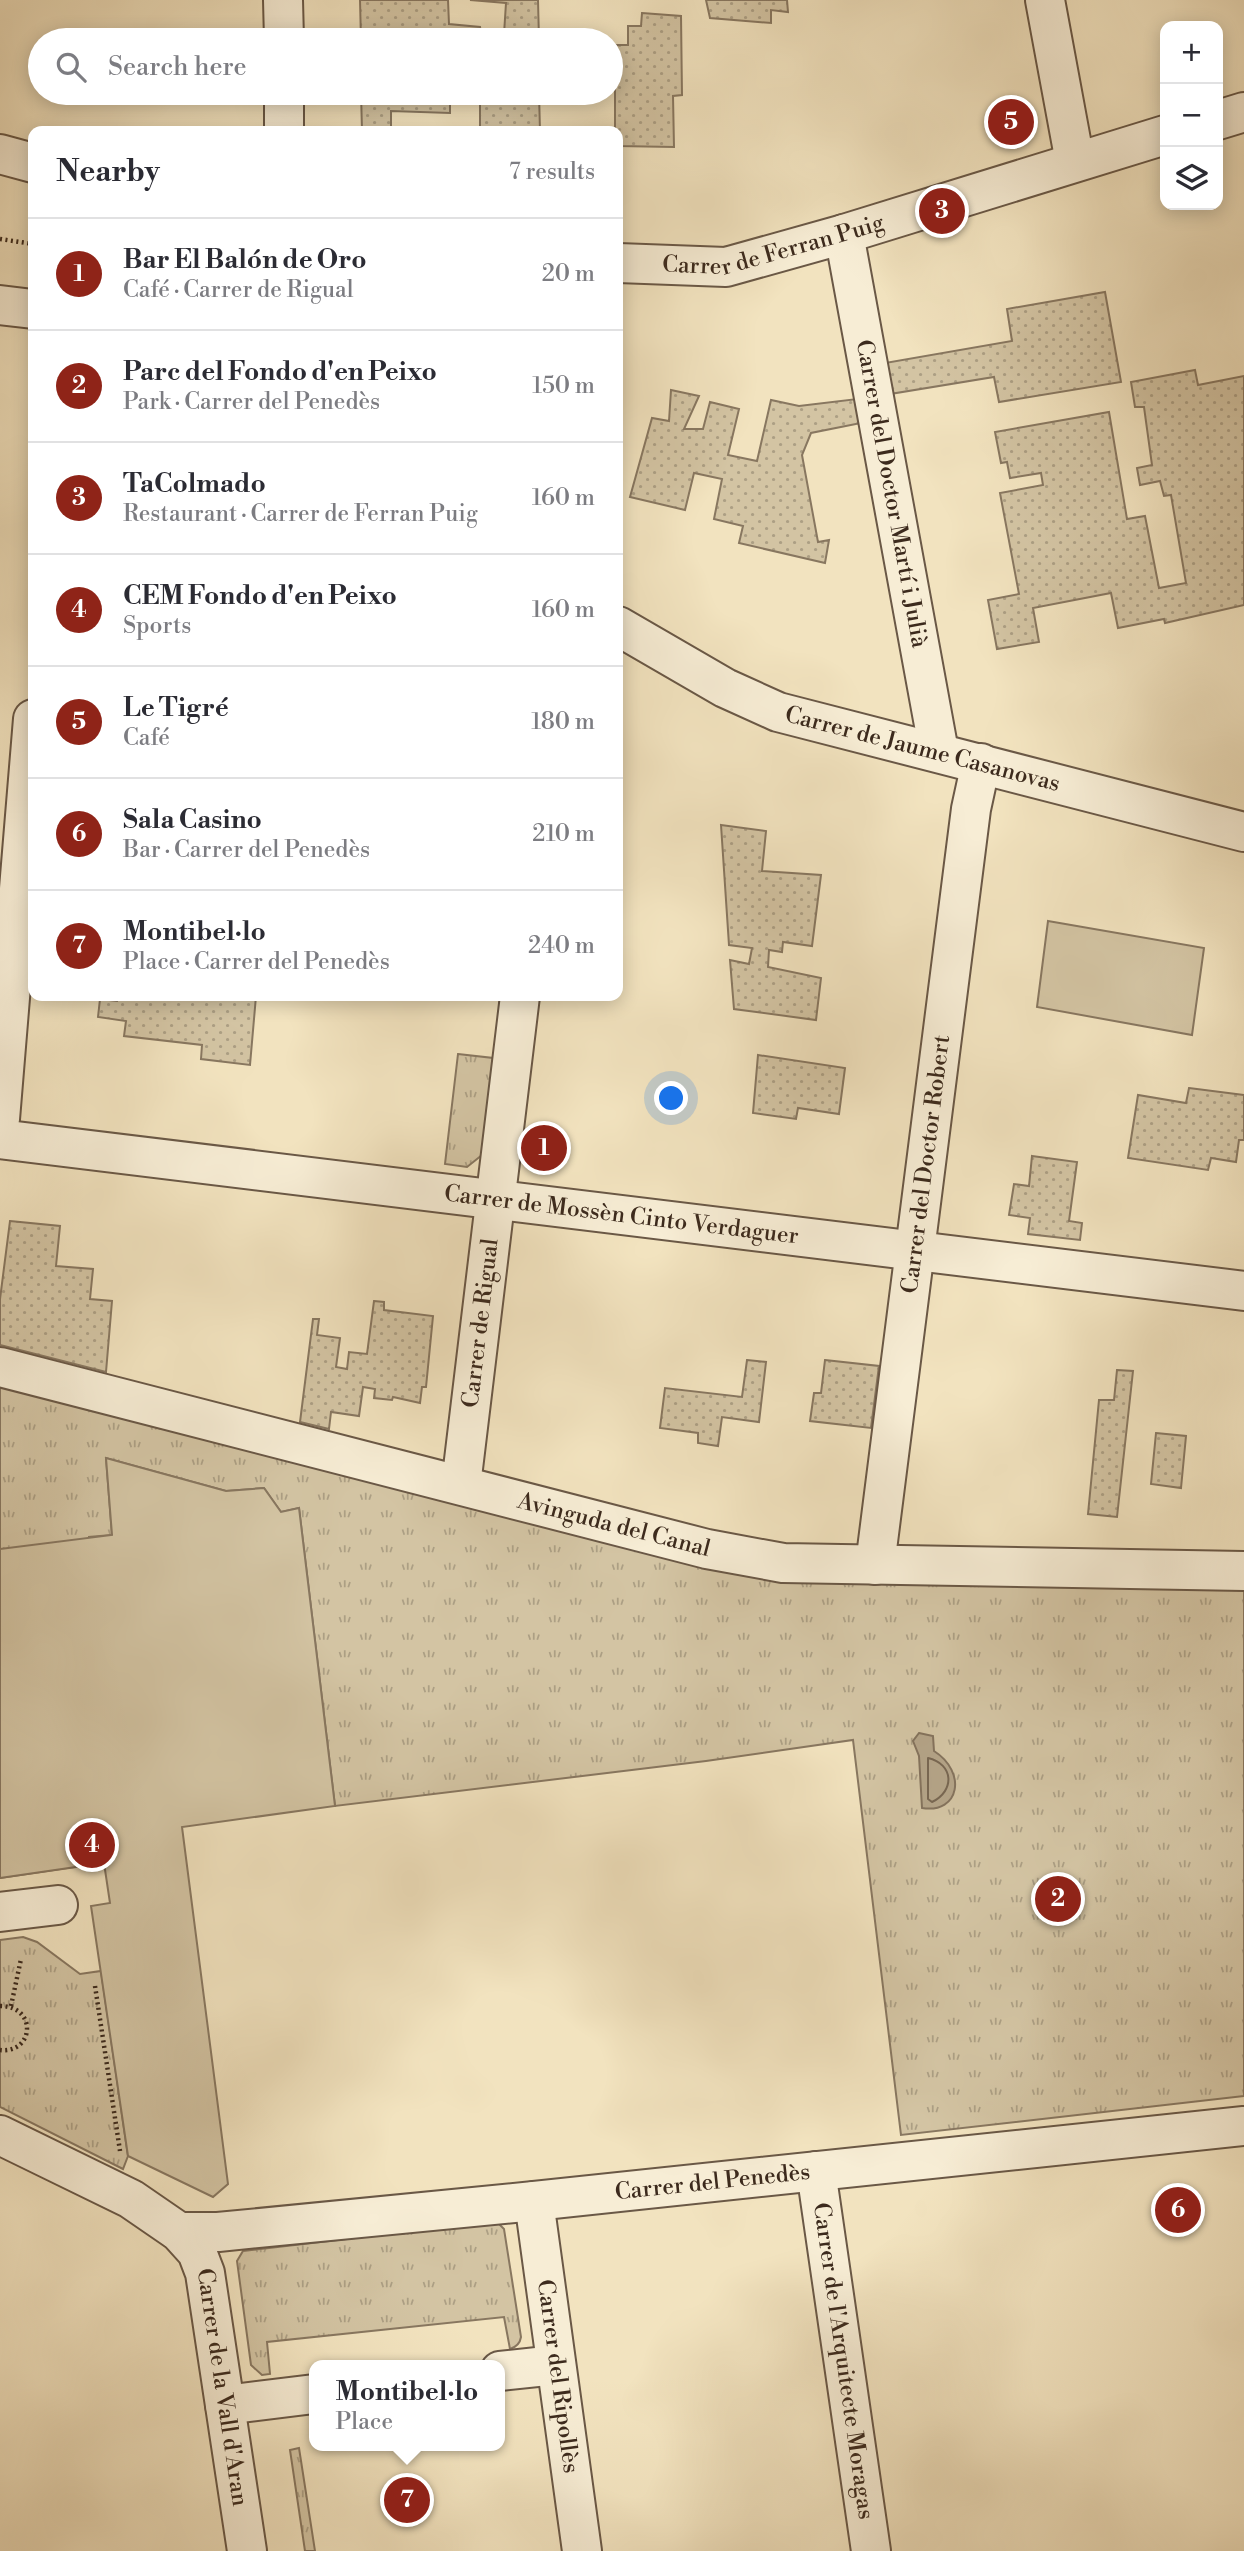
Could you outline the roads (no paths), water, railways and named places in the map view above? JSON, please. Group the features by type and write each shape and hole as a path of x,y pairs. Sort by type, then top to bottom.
{"street":[{"path":"283,0 284,28"},
{"path":"1045,0 1075,162"},
{"path":"284,105 284,126"},
{"path":"1223,118 1244,112"},
{"name":"Carrer de Ferran Puig","path":"623,263 726,267 844,234 1160,136"},
{"path":"0,154 28,162"},
{"name":"Carrer del Doctor Martí i Julià","path":"844,234 939,752"},
{"path":"0,305 28,309"},
{"name":"Carrer de Jaume Casanovas","path":"623,628 751,702 778,712 1244,832"},
{"name":"Carrer del Doctor Robert","path":"875,1566 971,809 981,763"},
{"path":"0,1118 28,779"},
{"name":"Carrer de Rigual","path":"461,1485 519,1001"},
{"name":"Carrer de Mossèn Cinto Verdaguer","path":"0,1139 1244,1291"},
{"name":"Avinguda del Canal","path":"0,1367 733,1554 783,1563 1244,1571"},
{"path":"0,1912 58,1905"},
{"name":"Carrer del Penedès","path":"179,2232 218,2232 534,2201 1244,2126"},
{"name":"Carrer de la Vall d'Aran","path":"0,2135 131,2199 179,2232 197,2252 205,2273 247,2551"},
{"name":"Carrer de l'Arquitecte Moragas","path":"816,2171 871,2551"},
{"name":"Carrer del Ripollès","path":"534,2201 582,2551"},
{"path":"505,2370 556,2365"},
{"path":"225,2405 309,2395"}],"water":[{"path":"919,1733 933,1736 934,1751 945,1760 955,1780 955,1790 951,1798 945,1805 935,1808 922,1808 919,1756 913,1741"}],"place":[{"name":"Le Tigré","path":"1011,122"},
{"name":"TaColmado","path":"942,211"},
{"name":"Bar El Balón de Oro","path":"544,1148"},
{"name":"CEM Fondo d'en Peixo","path":"92,1845"},
{"name":"Parc del Fondo d'en Peixo","path":"1058,1899"},
{"name":"Sala Casino","path":"1178,2210"},
{"name":"Montibel·lo","path":"407,2500"}]}
